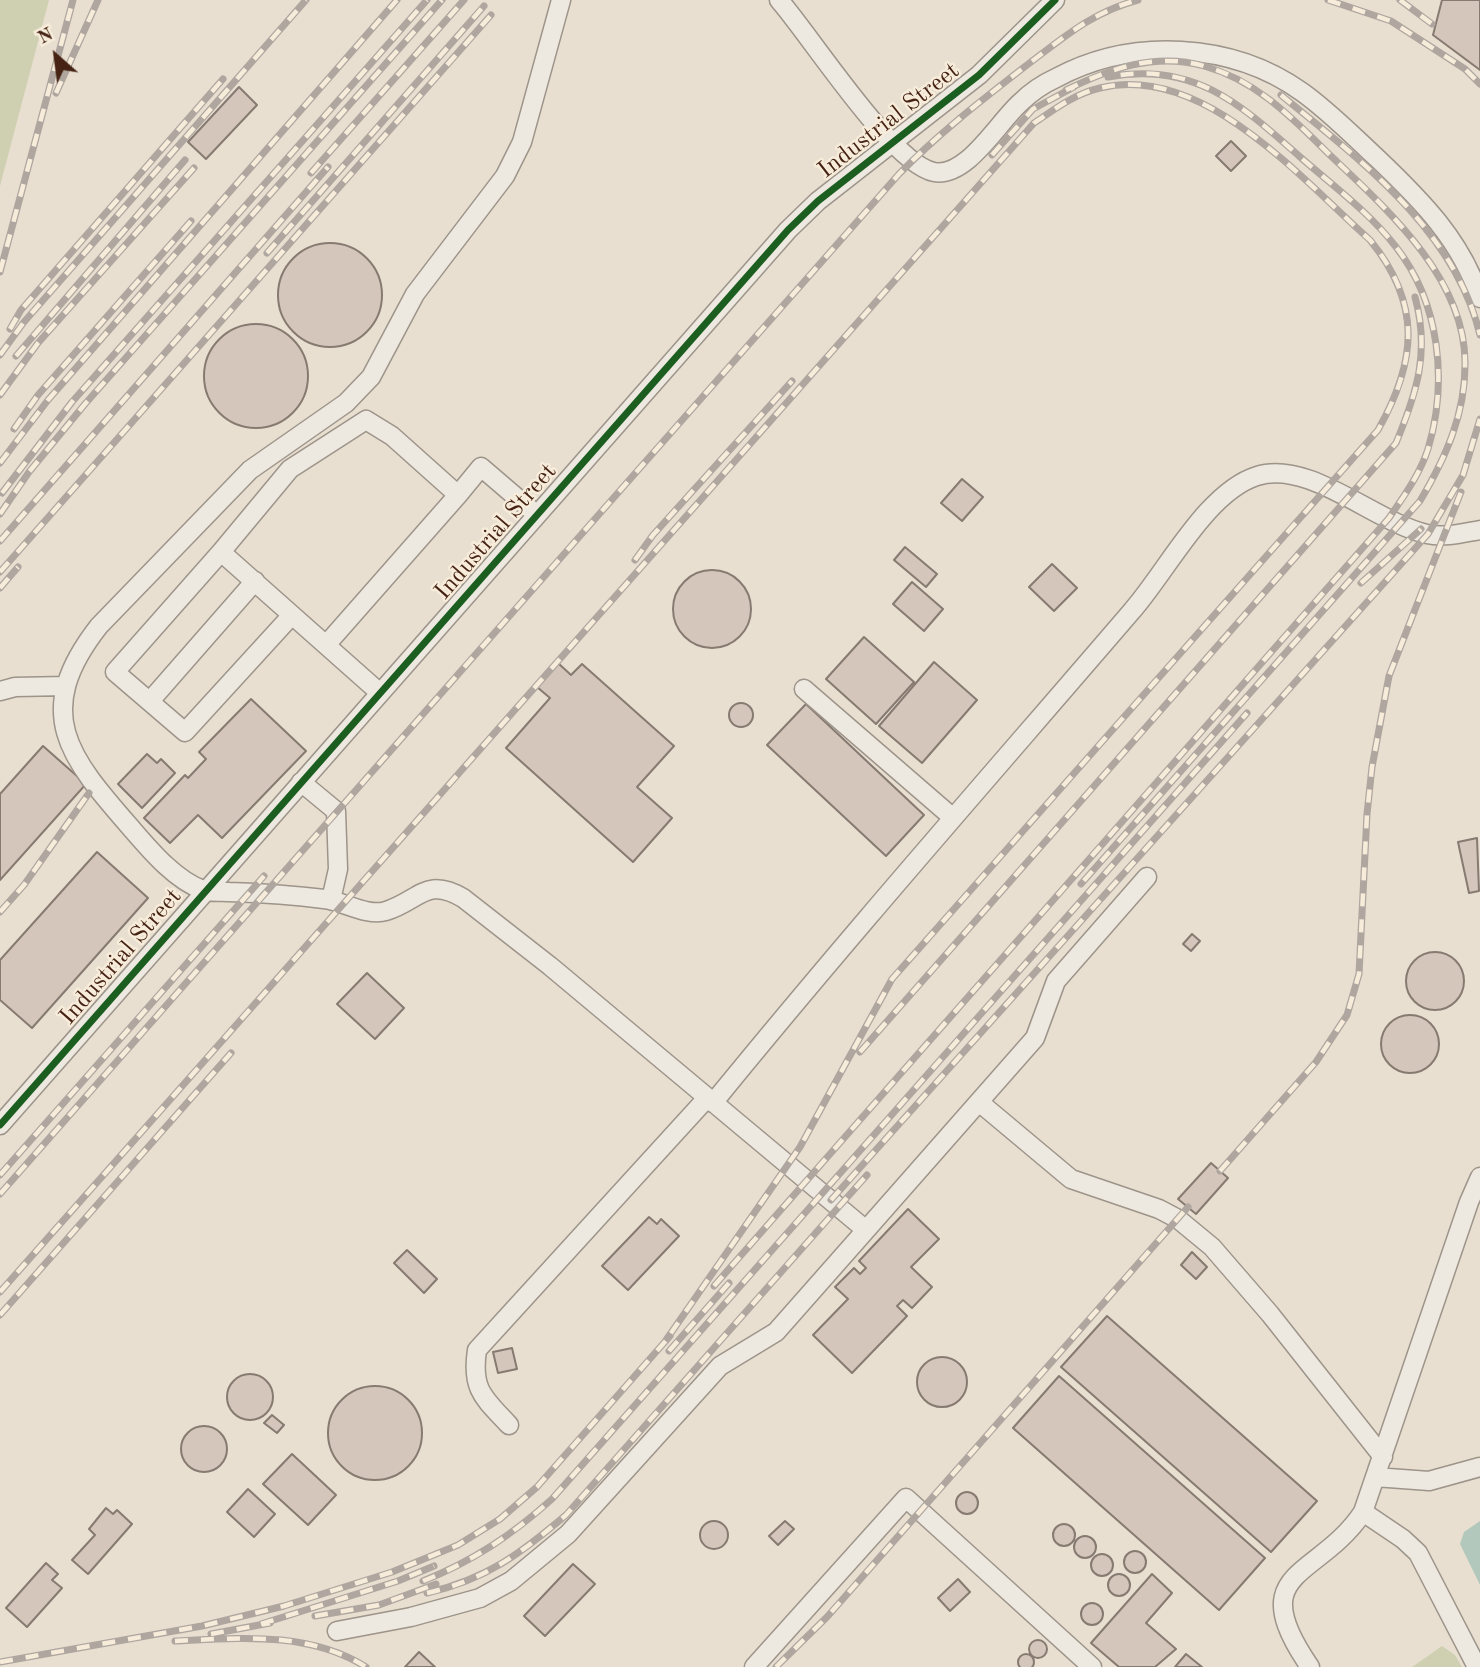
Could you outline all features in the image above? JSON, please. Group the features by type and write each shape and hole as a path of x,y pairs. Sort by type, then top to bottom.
{"street":[{"path":"561,0 522,142 505,176 415,294 371,377 346,403 250,470 99,626 85,644 66,686 63,720 74,755 96,787 147,847 180,877 204,891 331,900 380,913 428,890 448,890 494,920 866,1230"},
{"path":"779,0 836,76 893,142 906,156 929,171 951,170 972,156 1030,94 1079,67 1137,52 1178,51 1228,58 1251,65 1301,91 1325,110 1420,199 1460,252 1480,298"},
{"name":"Industrial Street","path":"0,1125 788,230 818,201 972,81 1055,0"},
{"path":"292,615 185,732 115,672 290,469 366,420 384,429 458,495"},
{"path":"326,645 481,467 537,515"},
{"path":"509,1425 479,1393 474,1372 477,1350 710,1100 1134,609 1223,495 1255,476 1283,473 1306,480 1428,534 1480,530"},
{"path":"221,552 380,693"},
{"path":"150,701 255,581"},
{"path":"0,691 15,687 66,686"},
{"path":"804,689 952,817"},
{"path":"301,782 336,811 338,869 331,900"},
{"path":"337,1631 451,1608 480,1598 537,1562 568,1534 720,1366 776,1332 979,1102 1035,1038 1056,981 1147,877"},
{"path":"979,1102 1071,1179 1160,1209 1178,1219 1212,1247 1270,1314 1382,1457"},
{"path":"1310,1667 1282,1611 1287,1585 1312,1561 1342,1539 1363,1513 1469,1202 1480,1177"},
{"path":"1376,1477 1429,1481 1480,1467"},
{"path":"754,1667 906,1498 1092,1667"},
{"path":"1363,1513 1403,1539 1418,1553 1477,1667"}],"shaded area":[{"path":"0,0 49,0 0,186"},
{"path":"1480,1521 1480,1585 1460,1544 1464,1532"},
{"path":"1442,1646 1455,1655 1462,1667 1412,1667"}],"building":[{"path":"1442,0 1480,0 1480,70 1433,35"},
{"path":"239,87 257,105 206,159 188,142"},
{"path":"1231,141 1246,156 1231,171 1216,156"},
{"path":"330,243 350,247 367,258 378,275 382,295 378,315 367,332 350,343 330,347 310,343 293,332 282,315 278,295 282,275 293,258 310,247"},
{"path":"256,324 276,328 293,339 304,356 308,376 304,396 293,413 276,424 256,428 236,424 219,413 208,396 204,376 208,356 219,339 236,328"},
{"path":"962,479 983,497 962,521 941,503"},
{"path":"905,547 937,574 926,587 894,560"},
{"path":"1052,564 1077,588 1054,611 1029,587"},
{"path":"704,570 720,570 734,576 745,587 751,601 751,617 745,631 734,642 720,648 704,648 690,642 679,631 673,617 673,601 679,587 690,576"},
{"path":"912,582 943,609 924,631 893,604"},
{"path":"864,637 914,682 876,724 826,679"},
{"path":"934,662 977,700 922,763 879,726"},
{"path":"558,663 571,675 582,664 674,746 637,787 672,818 633,862 506,748 550,698 537,687"},
{"path":"251,699 306,751 222,838 198,815 170,843 144,818 185,775 188,778 206,759 199,752"},
{"path":"741,703 752,710 753,715 746,726 741,727 730,720 729,715 736,704"},
{"path":"806,704 924,815 886,856 767,745"},
{"path":"43,746 86,784 0,880 0,794"},
{"path":"147,754 157,763 161,759 175,773 142,808 118,784"},
{"path":"1477,838 1479,891 1469,893 1458,842"},
{"path":"97,852 148,898 32,1028 0,1000 0,960"},
{"path":"1192,934 1200,941 1191,951 1183,944"},
{"path":"1435,952 1451,957 1459,965 1464,981 1459,997 1451,1005 1435,1010 1419,1005 1411,997 1406,981 1411,965 1419,957"},
{"path":"367,973 404,1008 375,1039 337,1004"},
{"path":"1410,1015 1426,1020 1434,1028 1439,1044 1434,1060 1426,1068 1410,1073 1394,1068 1386,1060 1381,1044 1386,1028 1394,1020"},
{"path":"1211,1163 1228,1178 1196,1214 1178,1199"},
{"path":"908,1209 939,1239 911,1267 932,1287 912,1308 903,1300 897,1306 907,1316 852,1373 813,1335 848,1299 835,1287 854,1268 860,1274 866,1268 859,1261"},
{"path":"649,1217 657,1224 661,1219 679,1236 628,1290 602,1266"},
{"path":"407,1250 437,1279 424,1293 394,1263"},
{"path":"1192,1252 1207,1267 1196,1279 1181,1265"},
{"path":"1107,1316 1317,1501 1271,1552 1061,1367"},
{"path":"512,1348 517,1369 498,1373 493,1352"},
{"path":"942,1357 959,1365 967,1382 959,1399 942,1407 925,1399 917,1382 925,1365"},
{"path":"250,1374 266,1381 273,1397 266,1413 250,1420 234,1413 227,1397 234,1381"},
{"path":"1059,1376 1265,1558 1219,1610 1013,1428"},
{"path":"375,1386 393,1390 408,1400 418,1415 422,1433 418,1451 408,1466 393,1476 375,1480 357,1476 342,1466 332,1451 328,1433 332,1415 342,1400 357,1390"},
{"path":"272,1415 284,1425 277,1433 264,1423"},
{"path":"204,1426 220,1433 227,1449 220,1465 204,1472 188,1465 181,1449 188,1433"},
{"path":"292,1454 336,1495 308,1525 263,1484"},
{"path":"248,1489 275,1514 254,1537 227,1512"},
{"path":"967,1492 975,1495 978,1503 975,1511 967,1514 959,1511 956,1503 959,1495"},
{"path":"106,1508 113,1514 117,1510 132,1524 88,1574 72,1560 95,1535 89,1529"},
{"path":"714,1521 724,1525 728,1535 724,1545 714,1549 704,1545 700,1535 704,1525"},
{"path":"785,1521 794,1529 778,1545 769,1536"},
{"path":"1064,1524 1072,1527 1075,1535 1072,1543 1064,1546 1056,1543 1053,1535 1056,1527"},
{"path":"1085,1536 1093,1539 1096,1547 1093,1555 1085,1558 1077,1555 1074,1547 1077,1539"},
{"path":"1135,1551 1143,1554 1146,1562 1143,1570 1135,1573 1127,1570 1124,1562 1127,1554"},
{"path":"1102,1554 1110,1557 1113,1565 1110,1573 1102,1576 1094,1573 1091,1565 1094,1557"},
{"path":"46,1563 58,1574 52,1580 62,1588 27,1627 6,1608"},
{"path":"573,1564 595,1584 545,1636 524,1616"},
{"path":"1119,1574 1127,1577 1130,1585 1127,1593 1119,1596 1111,1593 1108,1585 1111,1577"},
{"path":"1152,1574 1172,1593 1146,1623 1176,1649 1155,1667 1119,1667 1091,1643"},
{"path":"958,1579 970,1592 950,1611 938,1598"},
{"path":"1092,1603 1100,1606 1103,1614 1100,1622 1092,1625 1084,1622 1081,1614 1084,1606"},
{"path":"1038,1640 1044,1643 1047,1649 1044,1655 1038,1658 1032,1655 1029,1649 1032,1643"},
{"path":"419,1652 435,1667 405,1667"},
{"path":"1026,1654 1034,1662 1026,1670 1018,1662"},
{"path":"1186,1654 1202,1667 1175,1667"}],"railway":[{"path":"0,272 73,0"},
{"path":"56,93 98,0"},
{"path":"0,355 24,322 306,0"},
{"path":"0,463 48,400 397,0"},
{"path":"2,493 72,402 427,0"},
{"path":"0,514 29,472 85,404 442,0"},
{"path":"311,173 464,0"},
{"path":"0,1194 899,174 961,117 1066,36 1106,11 1138,0"},
{"path":"1328,0 1391,21 1465,69 1480,84"},
{"path":"1400,0 1432,24"},
{"path":"267,253 484,6"},
{"path":"0,572 491,15"},
{"path":"1066,90 1116,69 1168,61 1204,66 1258,91 1289,115 1354,178 1419,248 1452,302 1461,331 1465,361 1462,399 1453,434 1420,501 1081,884"},
{"path":"714,1286 1389,518 1416,476 1428,449 1438,397 1436,344 1431,318 1411,269 1385,234 1350,199 1235,103 1190,81 1165,75 1108,77"},
{"path":"10,329 21,310 223,79"},
{"path":"0,1292 1034,123 1073,98 1100,88 1138,85 1176,92 1212,109 1247,131 1281,158 1370,240 1387,264 1399,287 1406,310 1408,333 1401,380 1391,405 1378,430 892,979 800,1147 664,1343"},
{"path":"992,155 1033,109 1074,87"},
{"path":"1281,95 1372,172 1427,230 1468,297 1480,335"},
{"path":"16,356 185,160"},
{"path":"0,541 328,167"},
{"path":"0,395 38,343 194,168"},
{"path":"14,429 38,395 191,221"},
{"path":"860,1052 1396,443 1419,372 1421,336 1415,297"},
{"path":"635,560 653,535 792,381"},
{"path":"831,1200 1428,534 1463,475 1480,419"},
{"path":"1220,1171 1316,1062 1347,1015 1359,974 1367,814 1372,767 1389,676 1461,492"},
{"path":"1361,583 1421,529"},
{"path":"0,588 18,567"},
{"path":"423,1581 459,1565 491,1546 552,1499 1247,713"},
{"path":"0,912 24,885 89,793"},
{"path":"0,1175 264,876"},
{"path":"0,1315 231,1053"},
{"path":"427,1593 468,1580 502,1563 566,1515 867,1175"},
{"path":"776,1667 827,1617 1188,1207"},
{"path":"669,1351 729,1283"},
{"path":"0,1662 202,1626 284,1606 392,1572 458,1545 500,1519 537,1487 670,1336"},
{"path":"261,1624 398,1581 434,1566"},
{"path":"315,1616 379,1605 436,1584"},
{"path":"211,1634 270,1623"},
{"path":"175,1641 249,1638 297,1642 344,1655 366,1667"}],"cycle path":[{"path":"0,1125 788,230 818,201 979,75 1055,0"}]}
